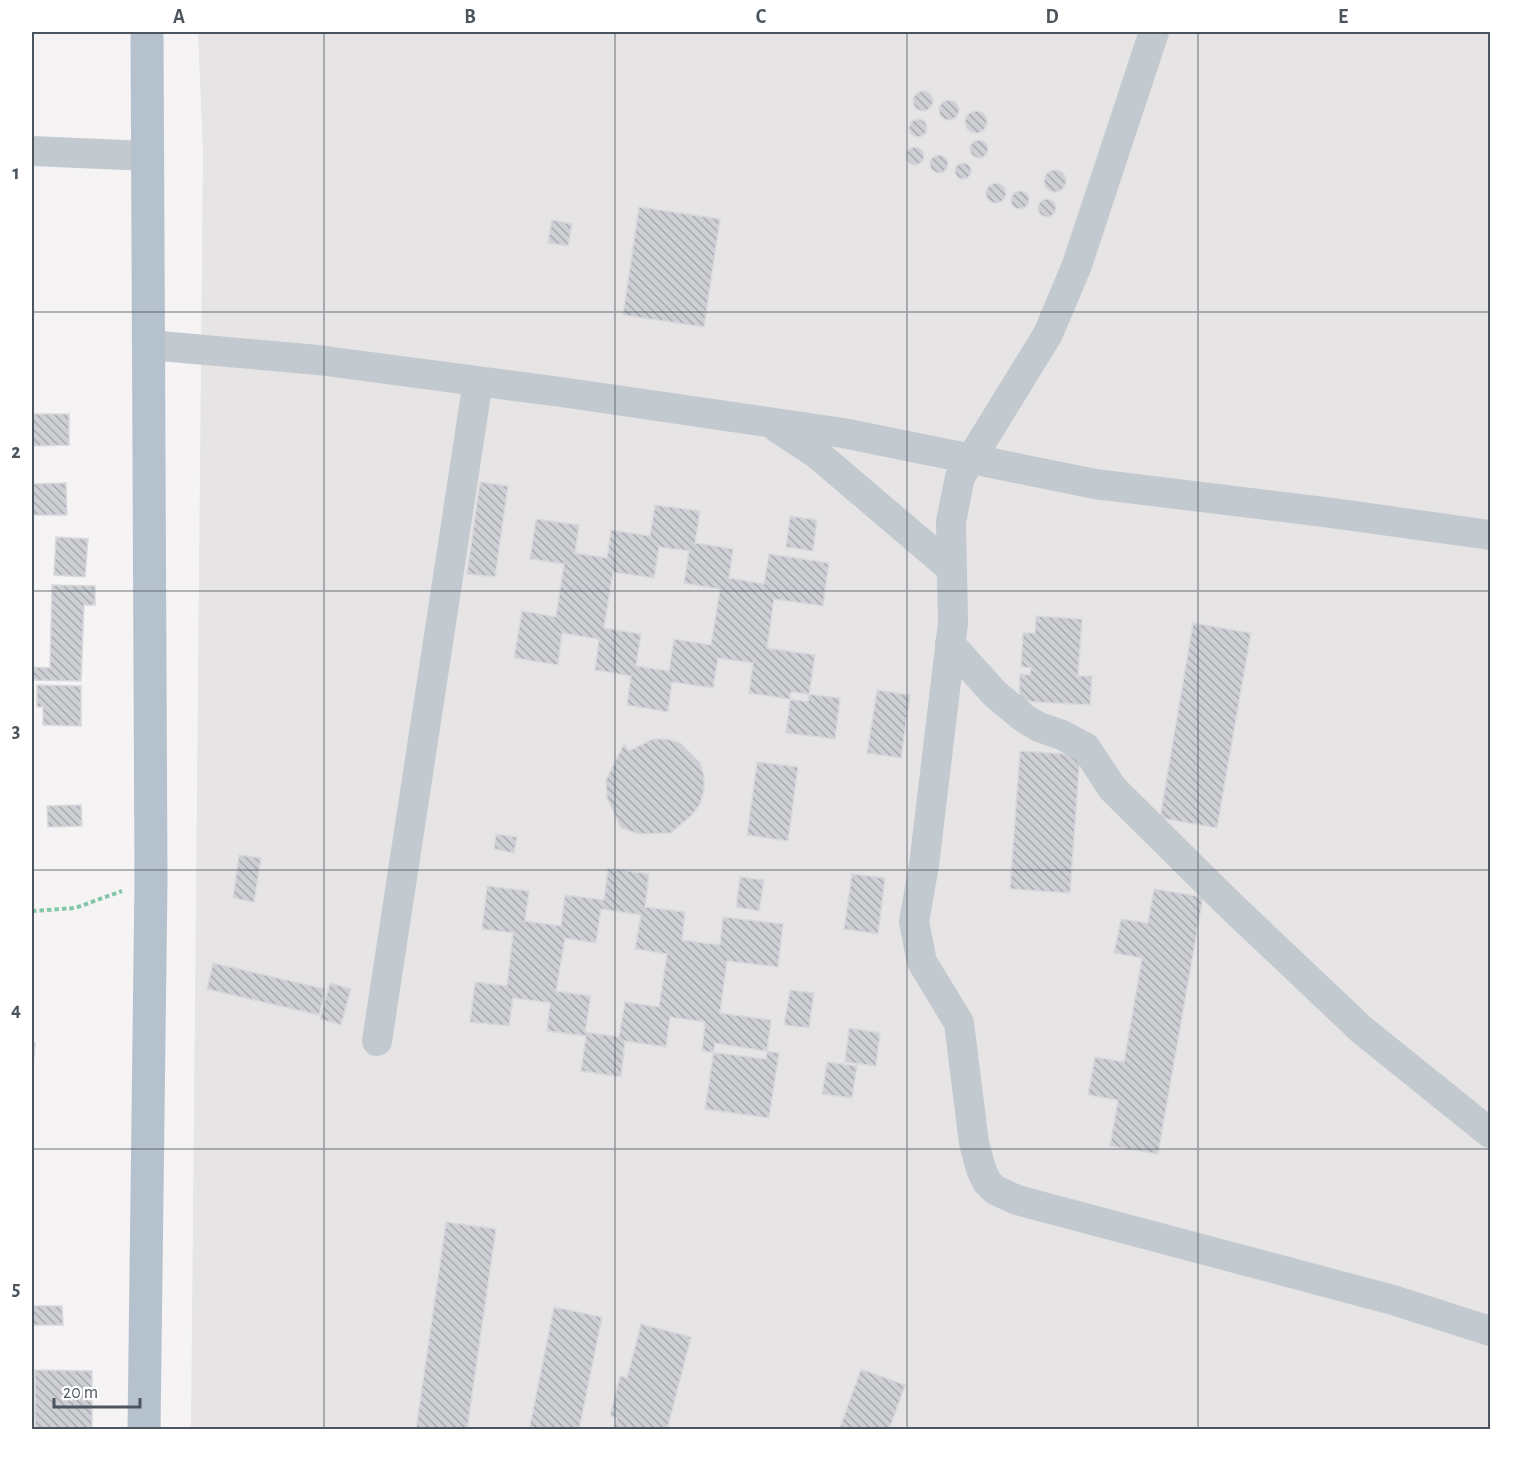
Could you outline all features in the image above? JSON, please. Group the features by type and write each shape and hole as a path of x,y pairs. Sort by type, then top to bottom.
{"main road":[{"path":"144,1430 151,880 147,32"}],"street":[{"path":"1154,32 1077,265 1053,324 1004,408 971,457 960,477 954,499 951,568 954,602 924,865 914,922 922,962 959,1023 974,1143 987,1182 995,1190 1017,1200 1394,1300 1491,1331"},
{"path":"32,151 148,156"},
{"path":"148,345 318,360 478,381 843,433 971,457 1095,484 1332,513 1491,536"},
{"path":"377,1041 478,381"},
{"path":"769,423 818,454 951,568"},
{"path":"950,644 995,694 1024,718 1039,728 1062,735 1086,748 1112,788 1245,920 1362,1030 1491,1133"}],"path":[{"path":"32,911 75,908 151,880"}],"shaded area":[{"path":"198,32 1490,32 1490,1429 191,1430 203,151"}],"building":[{"path":"923,91 930,94 933,101 930,108 923,111 916,108 913,101 916,94"},
{"path":"949,100 956,103 959,110 956,117 949,120 942,117 939,110 942,103"},
{"path":"976,111 984,114 987,122 984,130 976,133 968,130 965,122 968,114"},
{"path":"914,119 922,119 927,124 925,135 914,137 909,132 909,124"},
{"path":"979,140 985,143 988,149 985,155 979,158 973,155 970,149 973,143"},
{"path":"915,147 921,150 924,156 921,162 915,165 909,162 906,156 909,150"},
{"path":"939,155 945,158 948,164 945,170 939,173 933,170 930,164 933,158"},
{"path":"960,163 966,163 971,171 969,177 960,179 955,174 955,168"},
{"path":"1055,170 1063,173 1066,181 1063,189 1055,192 1047,189 1044,181 1047,173"},
{"path":"996,183 1003,186 1006,193 1003,200 996,203 989,200 986,193 989,186"},
{"path":"1020,191 1026,194 1029,200 1026,206 1020,209 1014,206 1011,200 1014,194"},
{"path":"1047,199 1053,202 1056,208 1053,214 1047,217 1041,214 1038,208 1041,202"},
{"path":"639,207 720,219 704,327 623,315"},
{"path":"552,220 572,224 568,246 548,243"},
{"path":"32,414 69,414 69,445 32,446"},
{"path":"480,482 508,486 495,577 467,574"},
{"path":"66,483 67,515 32,515 32,484"},
{"path":"655,505 700,511 695,543 733,549 729,578 764,584 769,554 829,563 823,606 774,599 767,648 815,655 808,702 749,693 753,663 718,658 713,688 672,682 668,712 627,705 631,676 595,670 599,639 562,633 558,665 514,658 522,611 556,617 564,564 530,559 536,519 579,525 575,553 607,558 611,530 650,536","holes":["659,547 689,551 684,583 720,589 711,645 674,639 669,671 636,666 641,634 604,628 613,572 654,578"]},
{"path":"790,516 817,520 813,551 786,547"},
{"path":"56,537 88,539 85,577 54,575"},
{"path":"52,585 95,586 95,605 84,605 81,681 32,680 32,667 50,668"},
{"path":"1036,616 1082,619 1078,676 1092,676 1090,705 1019,701 1020,674 1030,675 1031,668 1021,667 1023,633 1035,633"},
{"path":"1193,623 1251,633 1217,828 1160,818"},
{"path":"37,685 81,686 81,726 43,725 43,707 37,707"},
{"path":"877,690 910,695 901,758 867,753"},
{"path":"791,692 840,698 835,739 786,733"},
{"path":"653,739 667,739 680,743 700,763 704,776 704,790 700,804 692,815 671,833 639,834 621,828 607,798 606,780 624,744 629,751"},
{"path":"1020,751 1080,755 1070,893 1010,889"},
{"path":"757,762 798,767 788,841 747,835"},
{"path":"81,805 82,826 48,827 47,806"},
{"path":"496,834 517,837 514,853 494,849"},
{"path":"239,855 261,858 254,902 233,898"},
{"path":"608,868 649,874 645,907 685,912 682,940 720,945 723,917 783,924 778,967 727,961 720,1013 771,1020 766,1059 702,1051 705,1022 670,1017 666,1047 625,1041 621,1077 581,1071 586,1036 547,1031 550,1003 513,998 509,1026 470,1022 475,982 507,986 513,933 482,929 487,886 529,891 525,921 561,926 565,895 604,900","holes":["601,909 641,915 635,949 667,954 659,1007 625,1002 619,1037 585,1032 591,996 556,991 565,938 596,943"]},
{"path":"852,874 885,878 878,934 844,929"},
{"path":"740,877 764,880 759,911 736,907"},
{"path":"1154,889 1203,897 1158,1154 1110,1146 1118,1100 1088,1095 1095,1057 1124,1062 1142,958 1114,953 1121,919 1148,923"},
{"path":"213,963 325,989 319,1015 207,989"},
{"path":"330,983 351,989 341,1025 320,1019"},
{"path":"790,990 814,993 809,1028 784,1025"},
{"path":"849,1028 880,1033 876,1066 845,1062"},
{"path":"32,1042 35,1043 33,1066 32,1066"},
{"path":"715,1043 779,1053 769,1118 705,1109"},
{"path":"827,1062 857,1066 852,1098 822,1094"},
{"path":"446,1222 496,1229 467,1430 416,1430"},
{"path":"32,1306 62,1306 63,1325 32,1325"},
{"path":"554,1307 602,1317 579,1430 529,1430"},
{"path":"641,1324 691,1337 667,1430 614,1430 617,1418 610,1416 620,1376 627,1378"},
{"path":"861,1369 905,1385 889,1430 839,1430"},
{"path":"35,1370 92,1371 92,1430 35,1429"}]}
